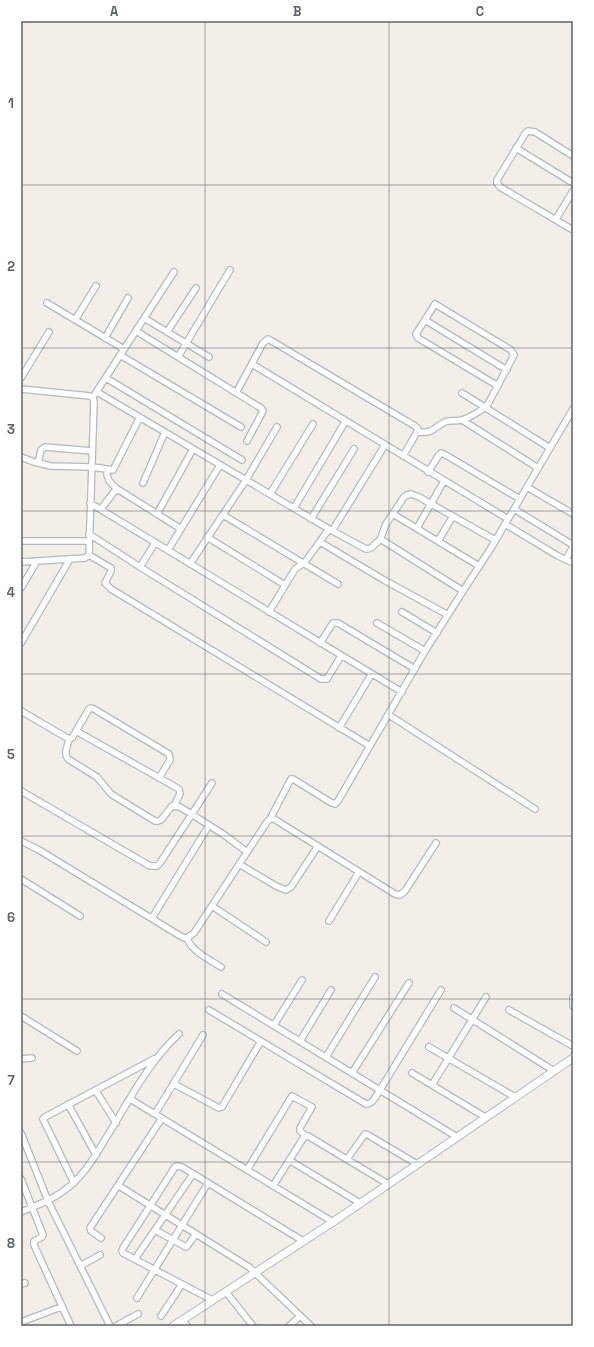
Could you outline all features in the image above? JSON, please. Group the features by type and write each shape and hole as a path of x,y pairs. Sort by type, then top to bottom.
{"street":[{"path":"573,156 539,134 530,130 526,132 497,180 500,187 573,230"},
{"path":"516,148 573,183"},
{"path":"556,219 573,191"},
{"path":"178,357 230,270"},
{"path":"89,555 93,398 174,272"},
{"path":"75,320 96,286"},
{"path":"167,332 196,288"},
{"path":"105,338 128,298"},
{"path":"47,303 124,349"},
{"path":"418,432 427,433 433,431 443,422 450,420 462,420 485,407 498,386 507,370 514,355 511,350 437,304 433,305 416,334 418,338 498,386"},
{"path":"144,318 209,357"},
{"path":"425,320 507,370"},
{"path":"136,331 261,408 263,410 246,441"},
{"path":"21,378 49,332"},
{"path":"236,393 265,341 270,340 415,426 418,429 418,432"},
{"path":"120,355 241,427"},
{"path":"252,364 444,481 558,556 573,563"},
{"path":"106,378 242,460"},
{"path":"21,389 90,396 93,398"},
{"path":"97,392 311,519 366,549 372,548 380,540 384,528 404,497 411,494 431,503 495,540"},
{"path":"462,393 550,448"},
{"path":"21,841 182,937 187,938 194,933 270,819 291,778 330,802 335,804 338,801 437,632 514,509 573,408"},
{"path":"21,457 51,466 92,467 113,470 115,469 140,417"},
{"path":"462,420 538,468"},
{"path":"294,508 345,422"},
{"path":"270,494 313,424"},
{"path":"190,564 246,480 277,427"},
{"path":"143,483 165,432"},
{"path":"403,456 418,432"},
{"path":"269,612 295,569 303,563 331,530 385,446"},
{"path":"38,463 41,450 45,447 92,451"},
{"path":"157,514 193,448"},
{"path":"311,519 354,449"},
{"path":"428,472 439,455 444,454 520,499"},
{"path":"168,550 220,465"},
{"path":"107,470 106,477 118,490 181,529"},
{"path":"417,528 444,481"},
{"path":"527,487 573,514"},
{"path":"101,510 114,492 118,490"},
{"path":"90,503 371,675 402,692"},
{"path":"514,509 573,546 566,559"},
{"path":"393,514 479,566"},
{"path":"223,515 338,584"},
{"path":"438,541 453,516"},
{"path":"89,534 321,679 327,679 341,656"},
{"path":"207,537 285,585"},
{"path":"380,540 463,591"},
{"path":"21,541 89,542"},
{"path":"320,542 384,580 448,615"},
{"path":"140,567 155,543"},
{"path":"21,562 85,558 89,555"},
{"path":"89,555 111,568 105,583 110,589 370,746"},
{"path":"21,643 70,559"},
{"path":"21,588 37,561"},
{"path":"402,612 437,632"},
{"path":"320,643 333,623 338,623 415,669"},
{"path":"377,623 426,651"},
{"path":"339,728 371,675"},
{"path":"159,778 170,760 169,754 94,709 89,709 70,739 65,751 68,759 97,777 111,794 155,821 161,820 168,809 174,806 180,807 209,825 247,852"},
{"path":"21,711 70,739"},
{"path":"389,715 535,809"},
{"path":"76,731 180,791 174,806"},
{"path":"21,791 150,866 154,866 160,863 212,782"},
{"path":"270,819 318,846 395,894 400,895 405,891 436,843"},
{"path":"152,918 209,825"},
{"path":"239,864 276,886 286,890 291,887 318,846"},
{"path":"329,921 359,872"},
{"path":"21,879 80,916"},
{"path":"212,906 266,942"},
{"path":"187,938 188,942 194,948 221,967"},
{"path":"326,1057 375,977"},
{"path":"274,1025 302,980"},
{"path":"352,1073 409,983"},
{"path":"300,1041 331,990"},
{"path":"209,1010 366,1104 372,1102 380,1090 441,990"},
{"path":"222,994 457,1137"},
{"path":"432,1085 486,997"},
{"path":"573,997 573,1006"},
{"path":"454,1008 554,1071"},
{"path":"509,1010 573,1046"},
{"path":"21,1016 77,1051"},
{"path":"21,1212 48,1201 74,1183 96,1155 156,1058 179,1034"},
{"path":"155,1114 203,1035"},
{"path":"174,1084 219,1108 222,1107 261,1041"},
{"path":"429,1047 515,1097"},
{"path":"21,1058 32,1058"},
{"path":"74,1183 43,1121 45,1117 156,1058"},
{"path":"172,1326 185,1323 212,1300 333,1222 573,1058"},
{"path":"412,1073 485,1117"},
{"path":"96,1091 116,1123"},
{"path":"247,1170 292,1096 312,1107 300,1128 300,1132 306,1136 310,1136 388,1184"},
{"path":"130,1099 333,1222"},
{"path":"68,1104 96,1155"},
{"path":"101,1238 91,1231 90,1228 119,1186 162,1118"},
{"path":"21,1133 48,1201 110,1326"},
{"path":"348,1159 365,1134 417,1164"},
{"path":"273,1186 306,1136"},
{"path":"289,1160 360,1203"},
{"path":"212,1300 124,1253 122,1248 175,1167 180,1166 303,1241"},
{"path":"135,1259 193,1174"},
{"path":"21,1179 42,1235 42,1237 34,1241 34,1245 61,1307 71,1326"},
{"path":"137,1298 208,1183"},
{"path":"119,1186 240,1261 255,1273 311,1326"},
{"path":"155,1230 186,1247 196,1234"},
{"path":"80,1266 100,1255"},
{"path":"161,1316 182,1284"},
{"path":"226,1292 253,1326"},
{"path":"21,1322 61,1307"},
{"path":"116,1326 138,1314"},
{"path":"289,1326 300,1316"}]}
